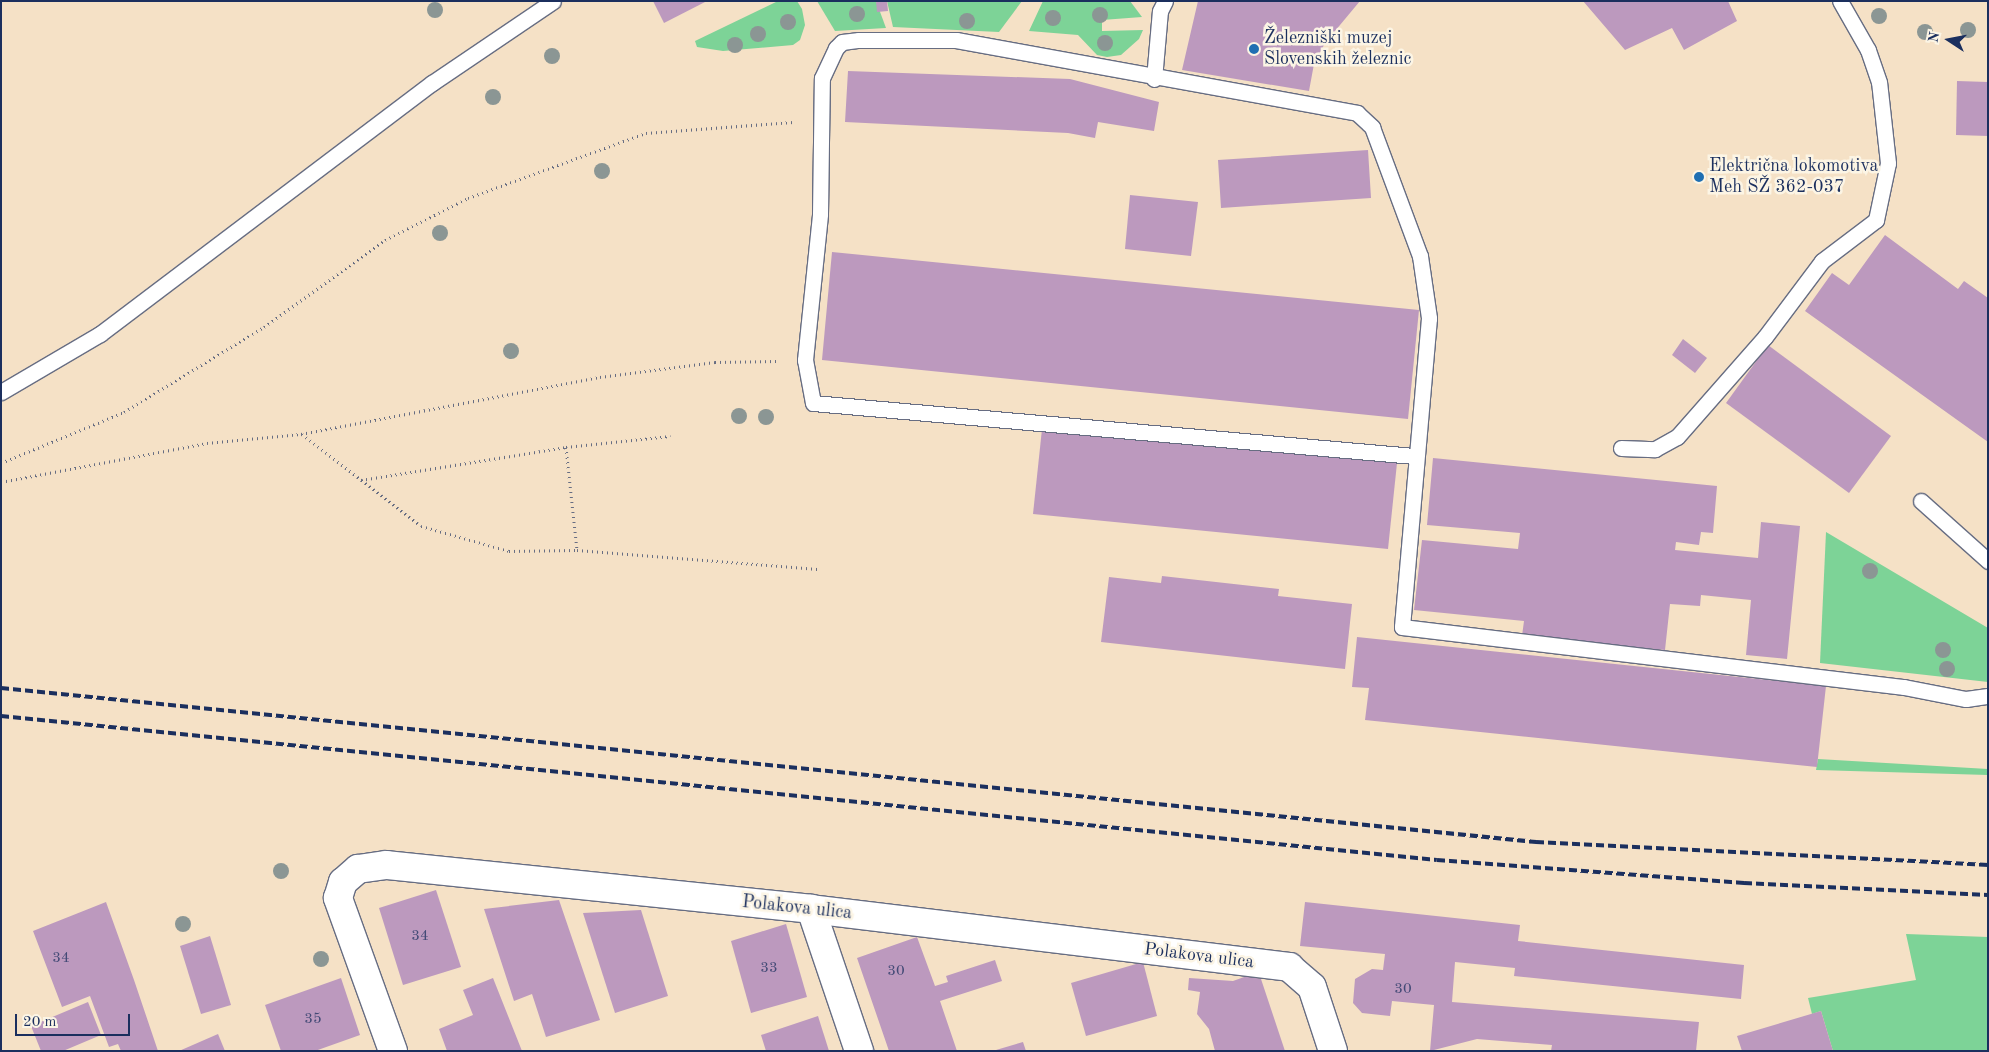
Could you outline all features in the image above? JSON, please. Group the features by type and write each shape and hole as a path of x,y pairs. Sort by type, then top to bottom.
{"street":[{"name":"Polakova ulica","path":"393,1051 340,914 338,898 343,882 358,869 387,865 812,909 1289,967 1312,987 1333,1051"},
{"path":"812,909 859,1051"}],"lane":[{"path":"1,392 100,334 432,83 553,1"},
{"path":"1154,79 1160,11 1165,1"},
{"path":"1621,448 1655,449 1676,437 1766,336 1822,260 1876,220 1888,163 1879,82 1868,50 1840,1"},
{"path":"1414,456 814,403 805,360 820,214 822,78 828,60 842,42 859,40 956,40 1154,79 1357,113 1372,127 1420,256 1429,318 1414,456 1402,626 1904,687 1966,699 1988,696"},
{"path":"1921,501 1988,561"}],"path":[{"path":"1,464 124,412 264,327 385,240 468,198 646,133 821,120"},
{"path":"1,482 207,443 301,434 600,377 715,362 805,360"},
{"path":"301,434 420,526 509,551 577,550 817,568"},
{"path":"361,480 566,447 670,436"},
{"path":"566,447 577,550"}],"green space":[{"path":"778,1 797,1 802,9 805,25 800,40 793,45 723,51 697,47 695,41"},
{"path":"817,1 876,1 886,28 835,31"},
{"path":"887,1 1022,1 999,32 893,27"},
{"path":"1043,1 1130,1 1142,17 1102,20 1102,31 1143,30 1139,39 1121,55 1107,57 1097,55 1078,35 1029,31"},
{"path":"1826,532 1988,628 1988,682 1820,663"},
{"path":"1818,759 1988,769 1988,775 1816,770"},
{"path":"1906,934 1988,937 1988,1051 1833,1051 1821,1011 1812,1014 1808,998 1916,980"}],"building":[{"path":"653,1 707,1 664,23"},
{"path":"876,1 887,1 888,11 877,12"},
{"name":"Železniški muzej Slovenskih železnic","path":"1198,1 1360,1 1325,43 1314,64 1309,91 1182,70"},
{"path":"1583,1 1728,1 1737,21 1684,50 1672,28 1625,50"},
{"path":"848,71 1070,79 1159,102 1154,131 1098,122 1095,138 1068,133 845,122"},
{"path":"1957,81 1988,82 1988,136 1956,135"},
{"path":"1368,150 1371,198 1221,208 1218,160"},
{"path":"1130,195 1198,202 1191,256 1125,249"},
{"path":"1885,235 1958,289 1964,281 1988,298 1988,442 1805,311 1832,273 1849,285"},
{"path":"832,252 1419,310 1408,419 822,360"},
{"path":"1683,339 1707,358 1695,373 1672,355"},
{"path":"1768,345 1891,436 1849,493 1726,403"},
{"path":"1042,429 1397,463 1388,549 1033,514"},
{"path":"1433,458 1717,486 1713,533 1701,532 1699,545 1676,542 1675,550 1758,558 1761,522 1800,526 1787,659 1746,655 1751,600 1701,595 1700,606 1670,604 1665,650 1522,636 1524,621 1414,610 1422,540 1518,549 1520,533 1427,525"},
{"path":"1162,576 1279,589 1278,596 1352,604 1345,669 1101,642 1109,577 1161,583"},
{"path":"1357,637 1826,686 1817,767 1365,720 1369,688 1352,687"},
{"path":"436,890 461,967 403,985 379,908"},
{"path":"559,900 600,1020 546,1037 532,994 514,1001 484,909"},
{"path":"106,902 158,1051 121,1051 118,1044 109,1047 90,996 62,1007 33,931"},
{"path":"1305,902 1520,925 1518,941 1744,965 1741,999 1514,976 1515,968 1455,962 1452,1002 1699,1022 1696,1051 1551,1051 1552,1045 1477,1039 1430,1051 1434,1005 1392,1001 1390,1016 1362,1013 1353,1003 1355,979 1372,969 1383,970 1385,954 1300,946"},
{"path":"641,910 668,996 615,1013 583,913"},
{"path":"786,924 807,997 751,1013 731,941"},
{"path":"210,936 231,1005 201,1014 180,946"},
{"path":"917,937 935,986 948,982 946,976 995,960 1002,981 940,1001 957,1051 889,1051 857,958"},
{"path":"1143,962 1157,1016 1086,1036 1071,983"},
{"path":"1247,976 1261,979 1285,1051 1215,1051 1209,1029 1197,1014 1200,992 1188,990 1189,978 1233,981"},
{"path":"341,978 360,1035 315,1051 281,1051 265,1005"},
{"path":"493,978 522,1051 447,1051 439,1029 473,1015 463,990"},
{"path":"88,1002 101,1035 63,1051 41,1051 31,1026"},
{"path":"1821,1011 1833,1051 1742,1051 1737,1036"},
{"path":"818,1016 829,1051 766,1051 761,1035"},
{"path":"218,1034 225,1051 179,1051"},
{"path":"1023,1042 1026,1051 996,1051 996,1050"}],"railway":[{"path":"1,688 1536,842 1988,865"},
{"path":"1,716 1437,860 1744,883 1988,895"}],"place":[{"name":"Železniški muzej Slovenskih železnic","path":"1254,49"},
{"name":"Električna lokomotiva Meh SŽ 362-037","path":"1699,177"}]}
